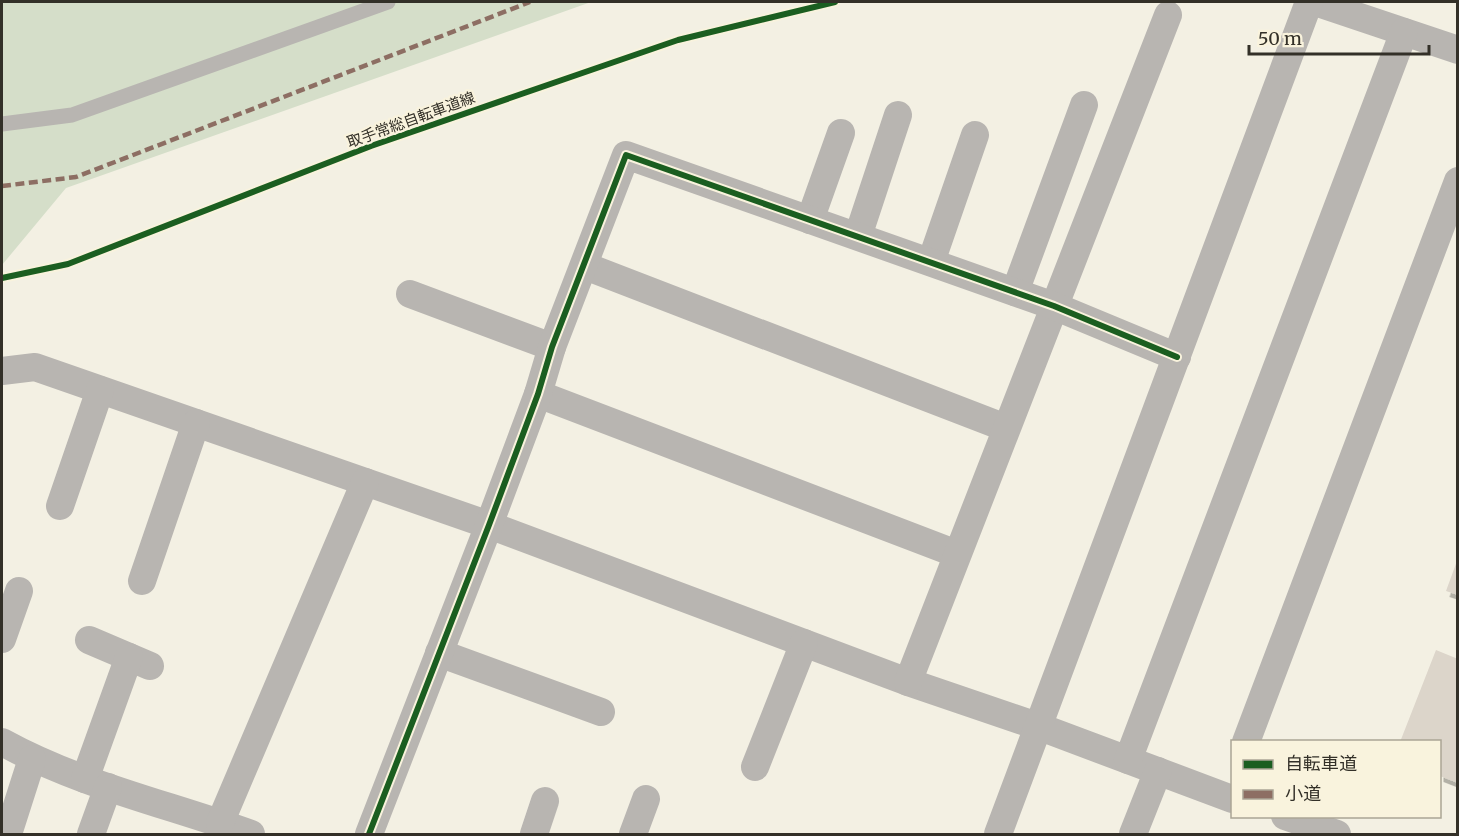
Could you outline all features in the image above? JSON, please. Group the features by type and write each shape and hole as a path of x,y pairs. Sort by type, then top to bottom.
{"street":[{"path":"999,834 1310,2"},
{"path":"1315,2 1458,50"},
{"path":"908,682 1168,15"},
{"path":"1128,760 1404,32"},
{"path":"1015,292 1084,105"},
{"path":"858,237 898,115"},
{"path":"810,220 841,133"},
{"path":"931,262 975,135"},
{"path":"369,834 489,525 552,347 626,155 1054,306 1177,357"},
{"path":"1246,740 1458,181"},
{"path":"585,266 1006,428"},
{"path":"410,294 552,347"},
{"path":"2,372 35,367 489,525 908,682 1040,727 1158,771 1230,790"},
{"path":"60,506 100,390"},
{"path":"537,394 957,554"},
{"path":"142,581 196,423"},
{"path":"220,823 365,482"},
{"path":"2,639 19,591"},
{"path":"89,640 140,662 97,783 91,834"},
{"path":"755,767 804,643"},
{"path":"439,653 601,712"},
{"path":"2,742 32,759 97,783 179,824 220,823 251,834"},
{"path":"8,834 32,759"},
{"path":"1133,834 1158,771"},
{"path":"633,834 646,799"},
{"path":"534,834 545,801"},
{"path":"1291,818 1337,834"}],"lane":[{"path":"2,124 72,115 388,2"}],"green space":[{"path":"2,2 591,2 66,188 2,265"}],"building":[{"path":"1458,562 1458,595 1446,591"},
{"path":"1436,650 1458,659 1458,783 1441,776 1441,740 1401,740"}],"marked path":[{"path":"2,186 76,177 530,2"}],"cycle path":[{"name":"取手常総自転車道線","path":"2,278 68,264 371,146 678,40 835,2"},
{"path":"369,834 489,525 538,394 552,347 626,155 1054,306 1177,357"}]}
